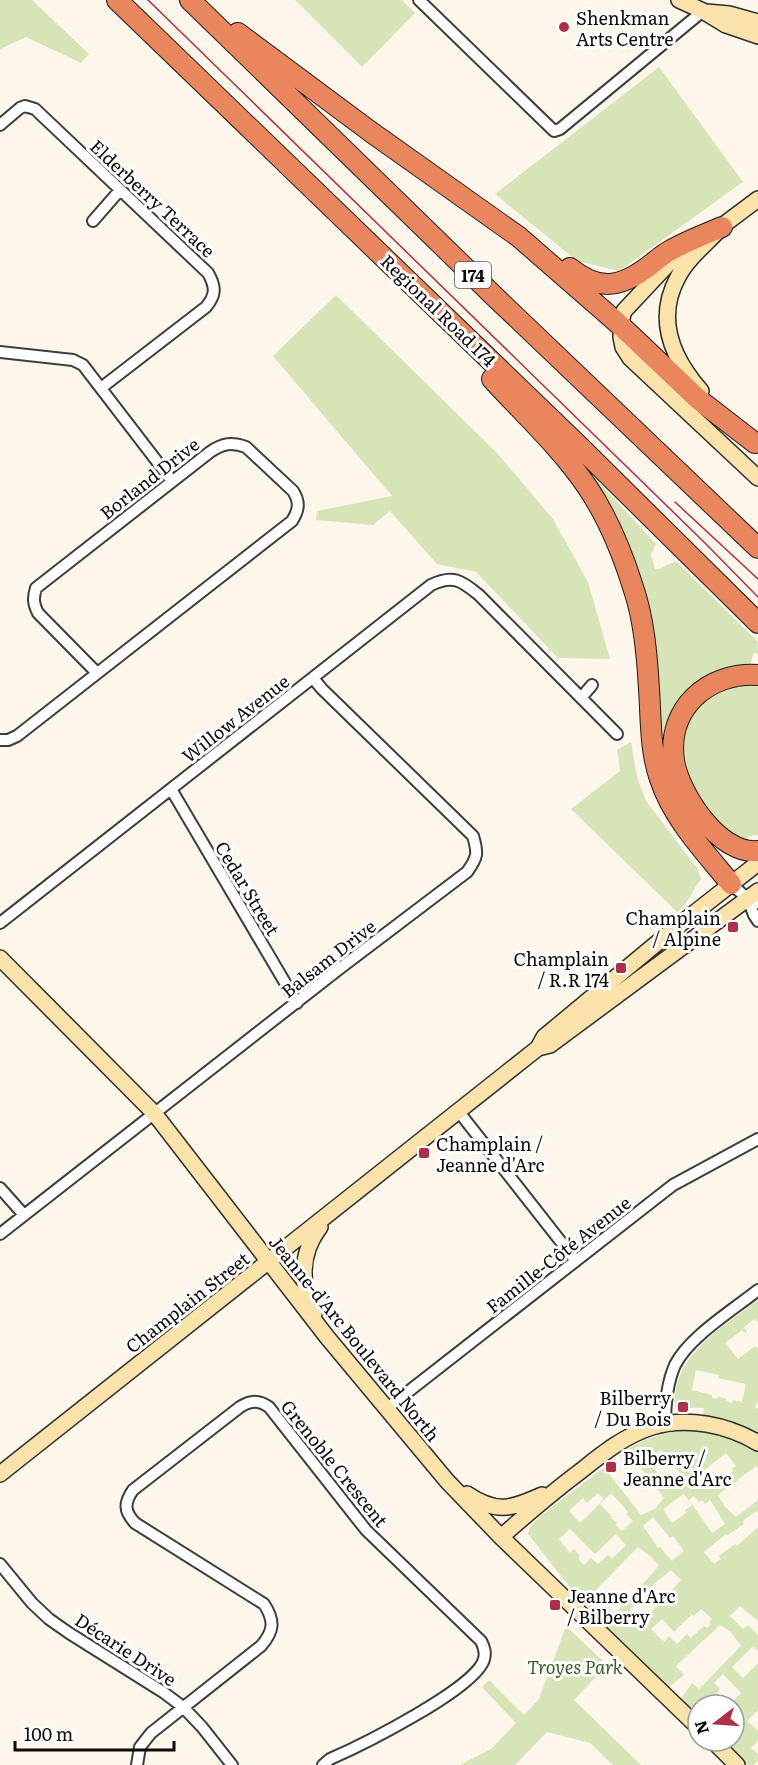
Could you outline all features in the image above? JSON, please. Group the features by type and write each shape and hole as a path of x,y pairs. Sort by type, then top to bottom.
{"highway":[{"name":"Regional Road 174","path":"117,0 758,623"},
{"name":"174","path":"190,0 494,296 758,548"},
{"path":"200,0 233,29 371,132 519,237 621,326 698,399 757,444"},
{"path":"519,237 546,251 590,281 604,285 632,278 670,250 722,227"},
{"path":"359,233 571,465 603,513 634,589 640,615 659,778 675,812 731,884"},
{"path":"758,675 730,676 708,685 698,693 688,703 681,716 673,747 678,776 692,804 704,820 730,845 758,852"}],"main road":[{"path":"679,0 703,11 726,26 758,36"},
{"path":"703,11 729,14 758,22"},
{"path":"758,199 669,263 624,311 621,326 623,346 630,358 758,478"},
{"path":"722,227 678,276 671,292 668,326 670,343 690,379 757,444"},
{"name":"Champlain Street","path":"0,1474 459,1112 538,1048 544,1037 758,863"},
{"name":"Champlain Street","path":"538,1048 550,1045 754,898"},
{"name":"Jeanne-d'Arc Boulevard North","path":"0,958 154,1113 268,1263 447,1481 501,1537 686,1715"},
{"path":"327,1337 308,1300 304,1272 305,1256 312,1237 334,1209"},
{"path":"501,1537 606,1451 653,1427 697,1423 732,1430 758,1443"},
{"path":"447,1481 481,1503 495,1508 516,1506 562,1485"},
{"path":"725,1753 737,1765"}],"street":[{"path":"419,0 554,131 560,129 703,11"},
{"name":"Elderberry Terrace","path":"0,125 20,108 25,106 35,109 208,273 213,282 212,300 206,307 101,388"},
{"path":"93,220 120,190"},
{"path":"0,351 74,360 83,365 172,481"},
{"name":"Borland Drive","path":"0,740 8,740 17,736 292,521 297,513 297,497 246,447 227,443 218,447 36,588 33,599 38,613 97,673"},
{"name":"Willow Avenue","path":"0,923 431,585 441,580 453,579 462,582 495,610 617,734"},
{"name":"Balsam Drive","path":"0,1234 468,872 475,861 477,850 473,836 313,678"},
{"path":"581,698 592,685"},
{"name":"Cedar Street","path":"171,789 297,1003"},
{"path":"731,884 754,898 754,915 758,921"},
{"path":"459,1112 576,1261"},
{"name":"Famille-Côté Avenue","path":"386,1408 679,1181 758,1139"},
{"path":"0,1188 24,1215"},
{"path":"665,1425 665,1406 671,1378 682,1354 696,1339 758,1290"},
{"name":"Grenoble Crescent","path":"183,1707 261,1647 272,1627 270,1614 264,1604 135,1523 129,1517 126,1509 127,1499 133,1490 247,1402 263,1402 366,1530 481,1641 485,1650 485,1658 481,1666 448,1695 424,1711 330,1759 323,1765"},
{"name":"Décarie Drive","path":"0,1564 32,1603 49,1619 183,1707 232,1765"},
{"path":"137,1765 140,1747 144,1740 183,1707"}],"green space":[{"path":"0,0 32,0 89,54 81,63 26,37 0,49"},
{"path":"295,0 402,0 415,13 362,67"},
{"path":"659,67 743,182 619,271 577,261 495,194"},
{"path":"336,295 498,454 553,519 588,582 610,659 558,658 476,572 437,564 390,511 373,525 316,520 317,511 392,496 273,356"},
{"path":"593,476 656,544 651,555 655,569 677,562 758,642 758,653 753,654 750,667 715,674 664,766 658,696 590,479"},
{"path":"747,684 758,684 758,835 750,836 742,841 725,830 698,793 689,773 685,753 686,734 692,717 704,702 722,691"},
{"path":"631,742 637,777 646,801 697,868 701,879 685,905 677,912 571,809 620,771 617,750"},
{"path":"758,1300 758,1322 754,1319 744,1327 747,1332 742,1330 725,1343 738,1359 755,1346 758,1347 758,1401 755,1407 758,1409 758,1435 732,1423 703,1415 704,1408 675,1407 676,1389 690,1358 715,1332","holes":["696,1370 719,1375 718,1378 746,1384 742,1402 733,1400 732,1403 726,1401 727,1399 712,1398 712,1395 692,1390"]},
{"path":"681,1431 712,1434 738,1442 758,1452 758,1468 756,1466 718,1495 725,1507 736,1517 758,1500 758,1513 756,1511 743,1521 744,1524 728,1535 726,1534 704,1552 714,1564 721,1559 719,1556 735,1544 737,1546 758,1527 758,1621 740,1606 730,1616 743,1629 748,1625 758,1635 758,1651 753,1646 732,1667 743,1678 758,1663 758,1710 747,1721 758,1731 758,1741 751,1748 758,1754 758,1761 753,1765 748,1765 738,1753 746,1753 746,1693 741,1693 723,1674 714,1683 720,1689 717,1693 686,1693 686,1703 681,1699 692,1683 699,1689 741,1646 731,1632 720,1625 676,1666 684,1675 669,1687 600,1621 608,1607 615,1614 659,1566 651,1557 638,1547 596,1590 603,1597 589,1608 528,1534 530,1527 539,1517 610,1463 616,1470 610,1475 641,1515 655,1509 664,1498 634,1459 627,1463 621,1453 650,1438","holes":["661,1450 684,1478 673,1487 667,1479 664,1481 648,1461","726,1453 736,1466 732,1469 733,1471 707,1489 697,1476","598,1493 604,1499 580,1523 569,1511 583,1498 587,1503","611,1493 633,1521 622,1531 600,1504","684,1494 692,1505 685,1510 686,1513 672,1523 663,1509","694,1496 699,1502 702,1500 705,1504 710,1500 725,1524 712,1533 689,1500","653,1517 670,1538 673,1536 684,1551 672,1561 660,1547 658,1548 643,1526","570,1529 595,1554 616,1534 626,1545 612,1559 608,1555 598,1564 591,1558 584,1565 578,1559 580,1556 574,1549 570,1553 559,1539","671,1570 681,1580 643,1621 630,1609","701,1609 712,1619 709,1622 711,1624 707,1628 704,1626 691,1638 687,1634 677,1644 669,1636 664,1642 651,1629 662,1619 674,1632 692,1614 694,1616"]},
{"name":"Troyes Park","path":"566,1626 607,1665 574,1700 641,1765 613,1765 590,1743 547,1732 515,1765 460,1765 491,1749 516,1723 482,1687 489,1680 524,1715 539,1699"}],"tram line":[{"path":"148,0 758,597"},
{"path":"675,502 758,579"}],"place":[{"name":"Shenkman Arts Centre","path":"564,27"},
{"name":"Champlain / Alpine","path":"733,927"},
{"name":"Champlain / R.R 174","path":"621,968"},
{"name":"Champlain / Jeanne d'Arc","path":"424,1153"},
{"name":"Bilberry / Du Bois","path":"683,1407"},
{"name":"Bilberry / Jeanne d'Arc","path":"611,1467"},
{"name":"Jeanne d'Arc / Bilberry","path":"555,1605"}]}
